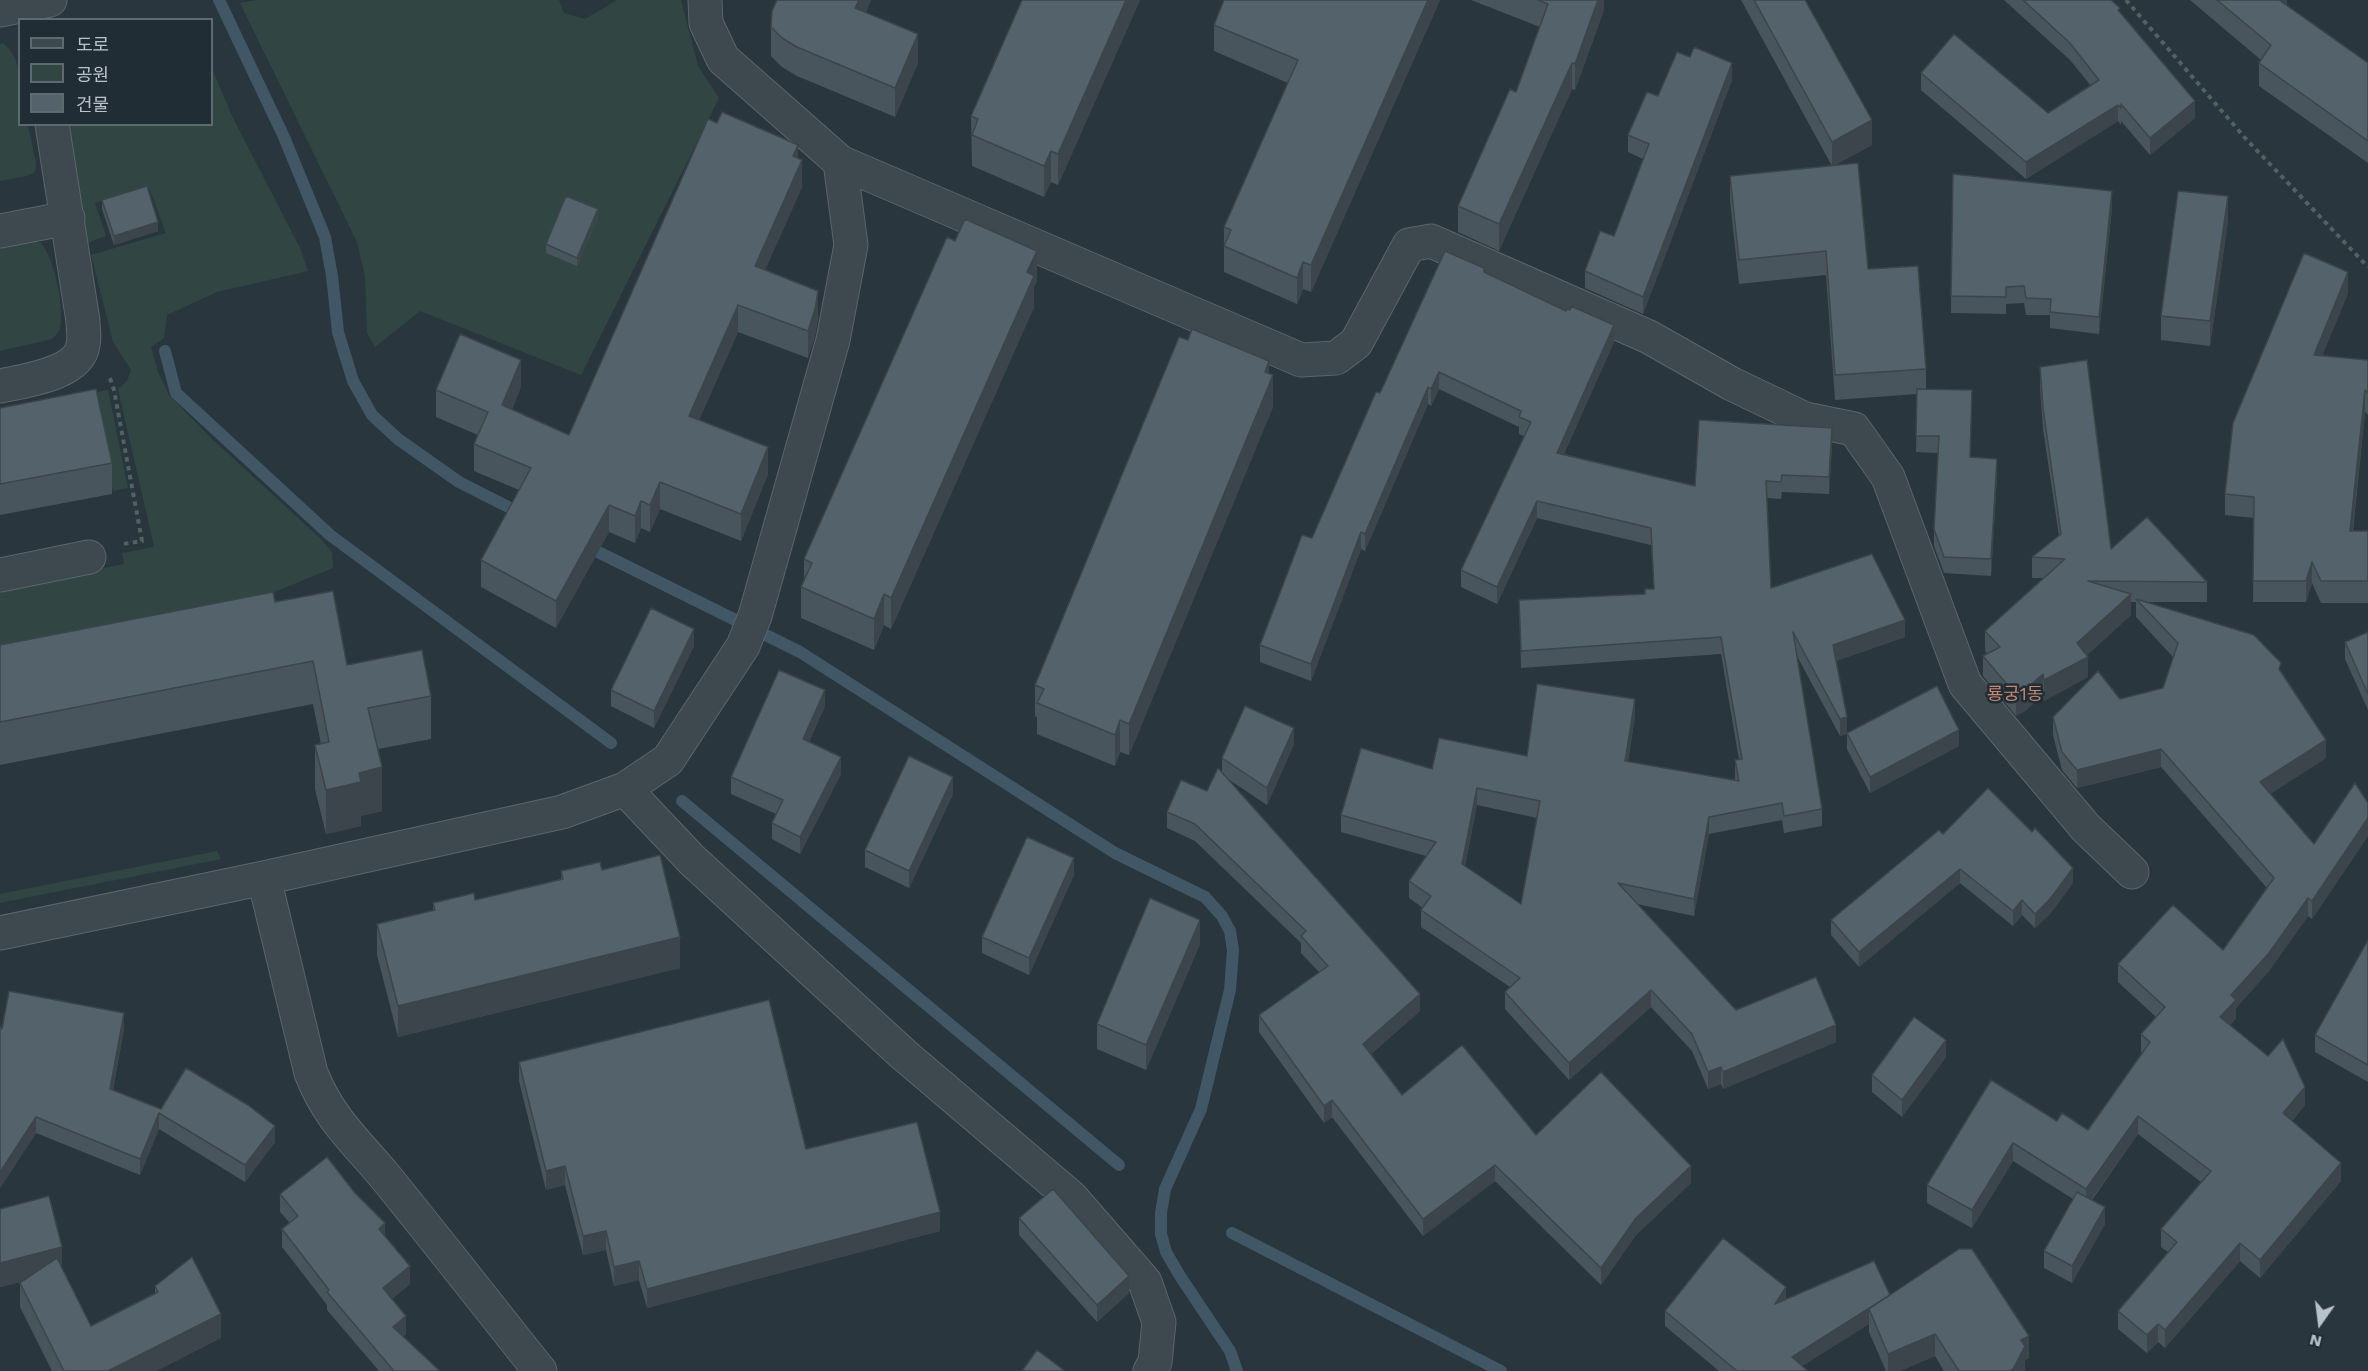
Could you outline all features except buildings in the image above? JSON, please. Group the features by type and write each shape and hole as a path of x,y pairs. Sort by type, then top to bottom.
{"street":[{"path":"705,0 706,23 723,58 840,162 1301,360 1336,358 1356,343 1409,245 1431,241 1649,337 1732,384 1805,419 1854,429 1888,477 1965,684 2086,828 2132,872"},
{"path":"0,386 38,379 69,366 83,347 83,321 52,126"},
{"path":"0,933 562,812 625,789 668,760 743,646 755,616 833,340 850,245 840,162"},
{"path":"0,231 68,218"},
{"path":"0,575 89,557"},
{"path":"625,789 692,860 903,1054 1071,1197 1145,1282 1159,1322 1155,1362 1149,1371"},
{"path":"264,878 311,1073 320,1095 337,1122 386,1178 540,1371"}],"path":[{"path":"2126,0 2246,139 2368,267"},
{"path":"89,557 119,544 142,541 110,378"}],"green space":[{"path":"256,0 559,0 564,13 585,19 617,0 681,0 698,66 719,98 581,375 420,311 375,347 367,333 365,276 357,242 240,3"},
{"path":"3,43 15,60 18,70 18,126 28,126 36,163 35,172 27,176 0,181 0,44"},
{"path":"213,71 232,116 300,248 308,271 217,292 167,315 164,338 151,347 158,372 169,395 211,438 321,539 332,552 333,568 238,607 0,659 0,589 124,564 122,553 154,547 118,389 127,381 131,370 113,342 91,255 166,233 149,188 95,203 106,236 85,244 66,126 213,126"},
{"path":"26,240 41,243 50,260 60,296 60,329 52,339 0,351 0,247"},
{"path":"108,390 128,488 113,491 98,416 0,411"},
{"path":"217,851 221,859 0,903 0,894"}],"waterway":[{"path":"219,0 284,137 325,237 338,332 353,381 372,415 398,439 459,482 524,515"},
{"path":"165,351 176,393 330,535 611,743"},
{"path":"586,546 800,652 1115,853 1205,897 1222,916 1230,931 1233,950 1230,990 1201,1109 1165,1189 1161,1213 1161,1234 1166,1252 1230,1351 1237,1371"},
{"path":"682,801 1119,1165"},
{"path":"1232,1233 1501,1371"}],"district":[{"name":"룡궁1동","path":"2015,695"}]}
